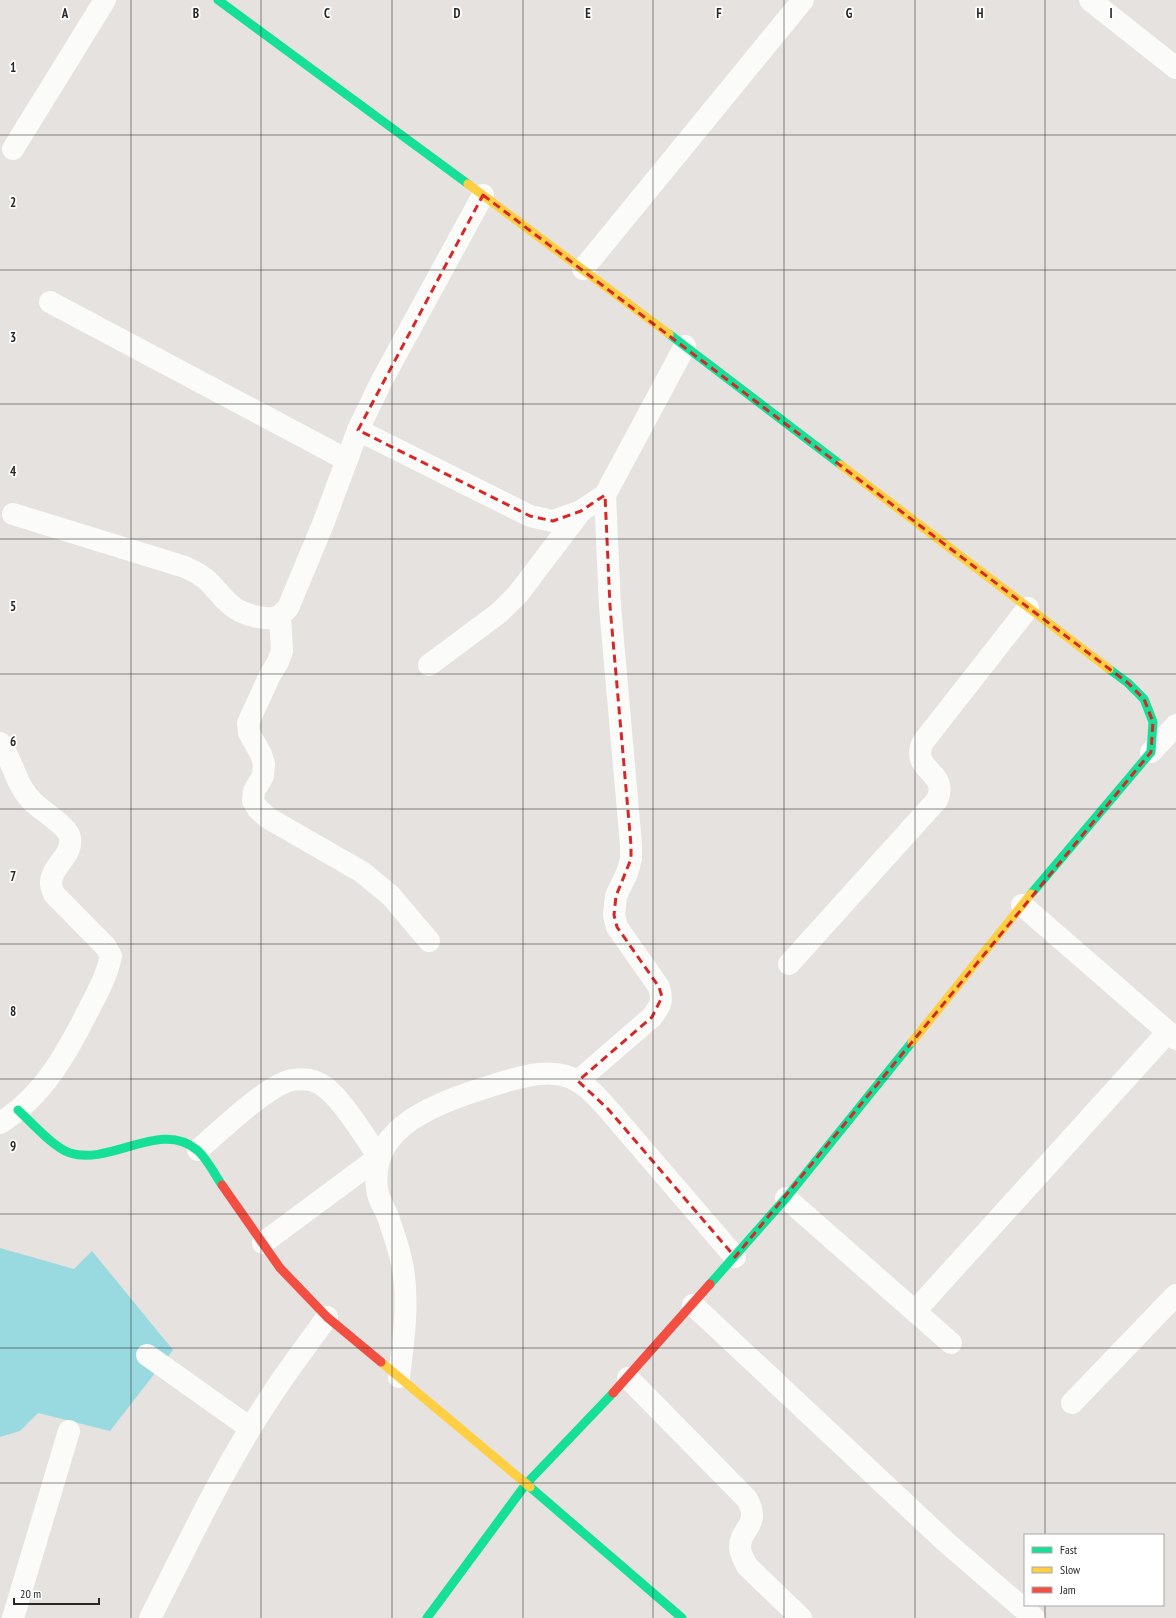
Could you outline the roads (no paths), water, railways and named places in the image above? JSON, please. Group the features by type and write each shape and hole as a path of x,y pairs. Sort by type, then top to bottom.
{"street":[{"path":"13,150 105,0"},
{"path":"218,0 583,269 1128,683 1144,699 1153,722 1151,752"},
{"path":"583,269 803,0"},
{"path":"1090,0 1176,68"},
{"path":"13,514 185,567 198,573 209,582 233,607 254,616 268,618 280,616 288,608 323,524 358,430 381,382 483,195"},
{"path":"50,302 347,460"},
{"path":"358,430 530,516 553,521 581,511 605,494 685,346"},
{"path":"578,1081 652,1017 659,1008 662,997 658,987 617,927 614,915 616,896 627,873 631,859 631,845 610,606 605,494"},
{"path":"429,665 499,613 513,599 534,574 581,511"},
{"path":"789,964 937,800 940,792 939,784 919,755 920,748 923,742 1028,608"},
{"path":"280,616 282,651 248,723 249,733 264,764 263,776 254,791 253,801 258,810 268,818 362,872 391,896 429,941"},
{"path":"427,1618 526,1484 628,1378 786,1198 1022,905 1151,752 1176,725"},
{"path":"0,743 23,791 34,803 64,828 70,836 71,847 51,879 50,883 54,894 106,947 111,956 105,977 74,1038 43,1086 28,1102 0,1123"},
{"path":"915,1311 1172,1036 1022,905"},
{"path":"263,1243 379,1157 403,1124 428,1109 452,1098 520,1077 544,1074 560,1075 578,1081 593,1092 735,1257"},
{"path":"198,1150 272,1088 292,1080 308,1079 324,1086 338,1099 379,1157 376,1170 379,1196 398,1245 406,1297 405,1325 399,1377"},
{"path":"18,1110 69,1153 87,1157 104,1155 154,1141 171,1140 184,1141 198,1150 280,1268 327,1317 526,1484 682,1618"},
{"path":"786,1198 951,1343"},
{"path":"1072,1403 1176,1295"},
{"path":"693,1305 947,1543 1034,1618"},
{"path":"150,1618 224,1473 250,1428 269,1398 327,1317"},
{"path":"147,1355 250,1428"},
{"path":"628,1378 747,1499 752,1508 752,1518 740,1547 746,1566 801,1618"},
{"path":"13,1618 69,1431"}],"water":[{"path":"0,1248 74,1269 92,1251 173,1350 110,1431 38,1413 20,1431 0,1437"}]}
